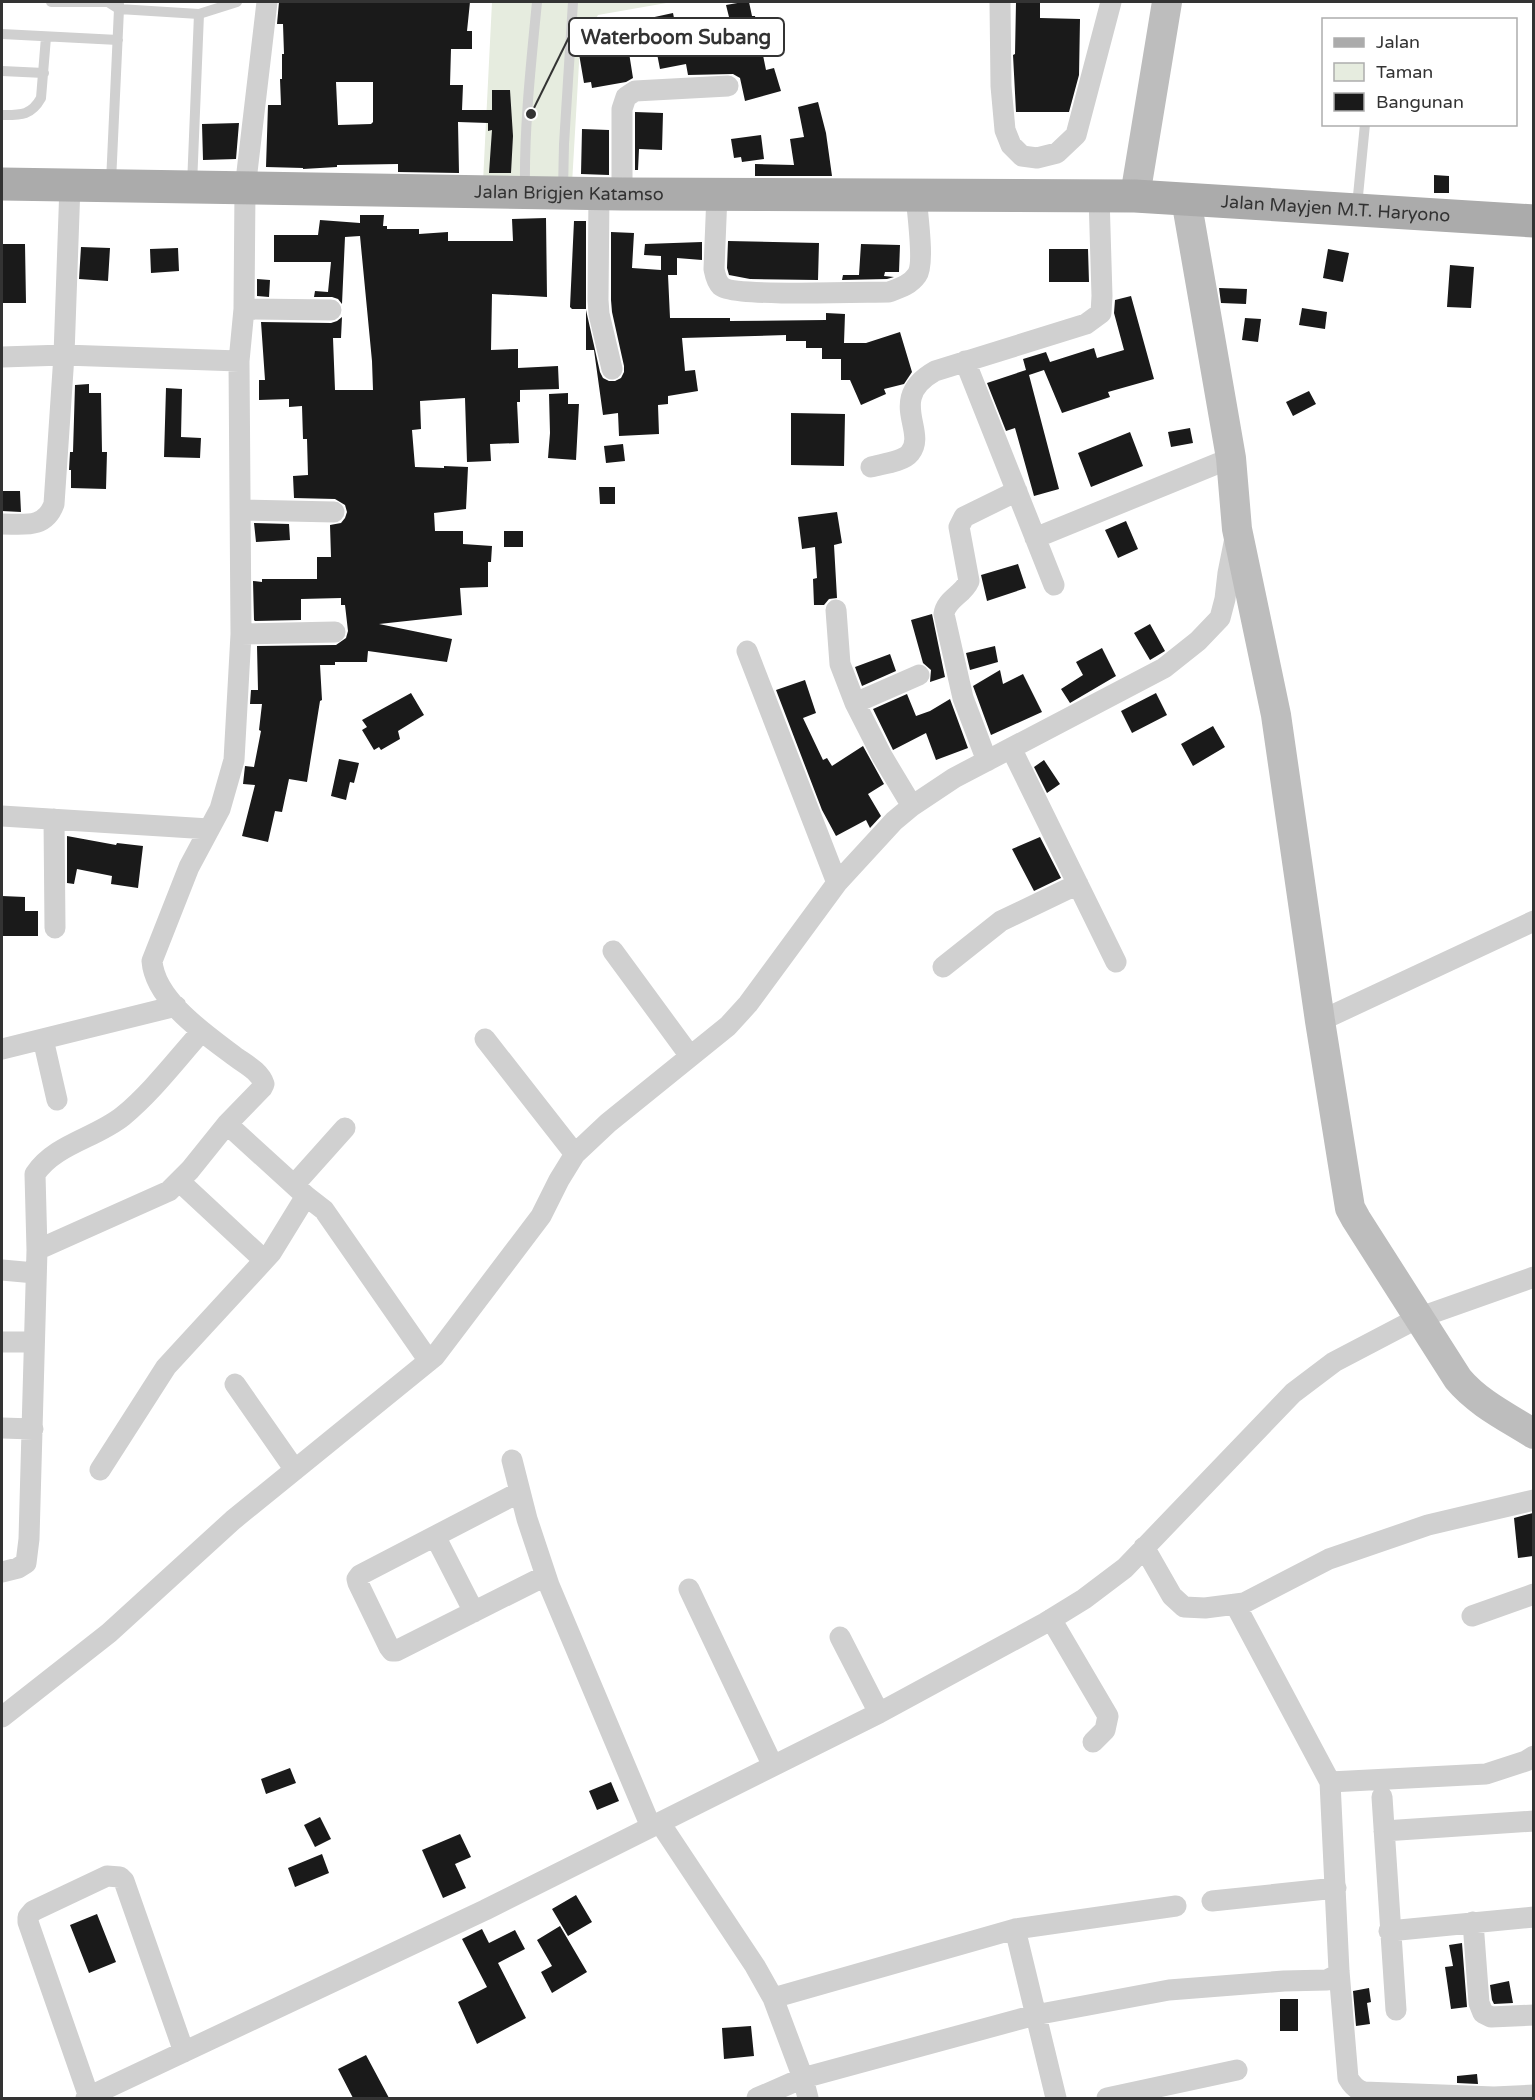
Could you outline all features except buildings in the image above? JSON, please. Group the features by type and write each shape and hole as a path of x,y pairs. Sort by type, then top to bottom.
{"main road":[{"name":"Jalan Brigjen Katamso","path":"2,184 111,186 193,173 245,189 611,194 1135,196"},
{"name":"Jalan Mayjen M.T. Haryono","path":"1135,196 1533,221"}],"street":[{"path":"37,1250 169,1191 226,1124 262,1088 264,1083 257,1073 202,1031 176,1006 158,984 153,974 152,961 189,867 220,809 234,760 241,634 240,361 245,189 267,2"},
{"path":"1000,2 1001,86 1005,130 1011,145 1022,156 1037,159 1057,153 1076,135 1112,2"},
{"path":"1135,196 1167,2"},
{"path":"612,369 599,314 598,300 622,109 626,97 635,91 728,86"},
{"path":"2,524 40,522 51,514 54,504 64,356 70,185"},
{"path":"717,194 714,269 715,277 720,285 728,290 780,293 889,292 904,287 914,279 921,267 916,195"},
{"path":"871,467 910,454 914,446 914,433 910,398 923,377 935,371 1086,324 1101,313 1099,196"},
{"path":"1186,199 1231,458 1237,529 1276,715 1320,1021 1350,1208 1418,1318 1468,1392 1533,1434"},
{"path":"243,309 331,310"},
{"path":"2,357 64,356 240,361"},
{"path":"965,362 1054,585"},
{"path":"1035,537 1231,458"},
{"path":"987,761 963,698 944,614 945,608 966,588 969,581 959,527 964,517 1017,491"},
{"path":"242,510 334,512"},
{"path":"2,1717 109,1633 233,1520 435,1356 541,1216 575,1154 608,1122 728,1026 748,1004 837,883 894,821 954,778 1164,668 1198,641 1220,618 1237,529"},
{"path":"836,610 840,664 855,703 882,756 912,806"},
{"path":"241,634 335,632"},
{"path":"747,651 837,883"},
{"path":"855,703 919,675"},
{"path":"1011,748 1116,962"},
{"path":"2,816 209,829"},
{"path":"54,819 55,928"},
{"path":"943,967 1001,921 1078,884"},
{"path":"1320,1021 1533,921"},
{"path":"613,951 690,1056"},
{"path":"2,1049 176,1006"},
{"path":"2,1572 23,1566 27,1560 37,1250 35,1174 40,1166 55,1155 121,1118 146,1095 202,1031"},
{"path":"43,1039 57,1100"},
{"path":"485,1039 575,1154"},
{"path":"226,1124 324,1210 429,1361"},
{"path":"100,1470 166,1366 271,1253 300,1191 345,1128"},
{"path":"179,1181 264,1260"},
{"path":"2,1270 35,1273"},
{"path":"184,2052 124,1881 120,1877 107,1876 33,1911 28,1917 28,1922 87,2098 485,1910 879,1713 1051,1619 1084,1599 1125,1568 1293,1393 1334,1362 1418,1318 1533,1277"},
{"path":"2,1342 34,1342"},
{"path":"235,1384 296,1470"},
{"path":"2,1428 33,1429"},
{"path":"512,1460 545,1576 656,1825 755,1966 773,1998 805,2088"},
{"path":"520,1492 360,1575 357,1579 389,1647 392,1651 396,1651 545,1576"},
{"path":"1144,1547 1172,1596 1184,1607 1204,1608 1244,1603 1329,1559 1428,1525 1533,1500"},
{"path":"435,1536 474,1612"},
{"path":"689,1589 773,1766"},
{"path":"1472,1616 1533,1594"},
{"path":"1235,1604 1330,1782 1347,2091 1494,2097 1533,2095"},
{"path":"1051,1619 1108,1716 1106,1730 1093,1742"},
{"path":"840,1637 879,1713"},
{"path":"1330,1782 1486,1774 1526,1761 1533,1756"},
{"path":"1382,1797 1389,1931 1396,2010"},
{"path":"1384,1832 1523,1822 1533,1809"},
{"path":"1212,1901 1336,1888"},
{"path":"773,1998 1015,1929 1176,1906"},
{"path":"1389,1931 1533,1917"},
{"path":"1473,1922 1479,2003 1483,2013 1491,2017 1533,2014"},
{"path":"1015,1929 1056,2098"},
{"path":"757,2098 805,2088 1035,2015 1169,1990 1327,1980 1337,1975 1339,1971"},
{"path":"1107,2098 1237,2070"}],"lane":[{"path":"51,2 108,2 199,14 237,2"},
{"path":"526,193 525,166 537,2"},
{"path":"563,193 573,2"},
{"path":"111,186 119,5"},
{"path":"193,173 199,14"},
{"path":"2,34 118,40"},
{"path":"2,114 23,115 37,106 41,98 46,37"},
{"path":"2,71 44,73"},
{"path":"1357,210 1365,126"}],"green space":[{"path":"492,2 672,2 598,15 580,46 572,184 483,182"}],"place":[{"name":"Waterboom Subang","path":"531,114"}]}
